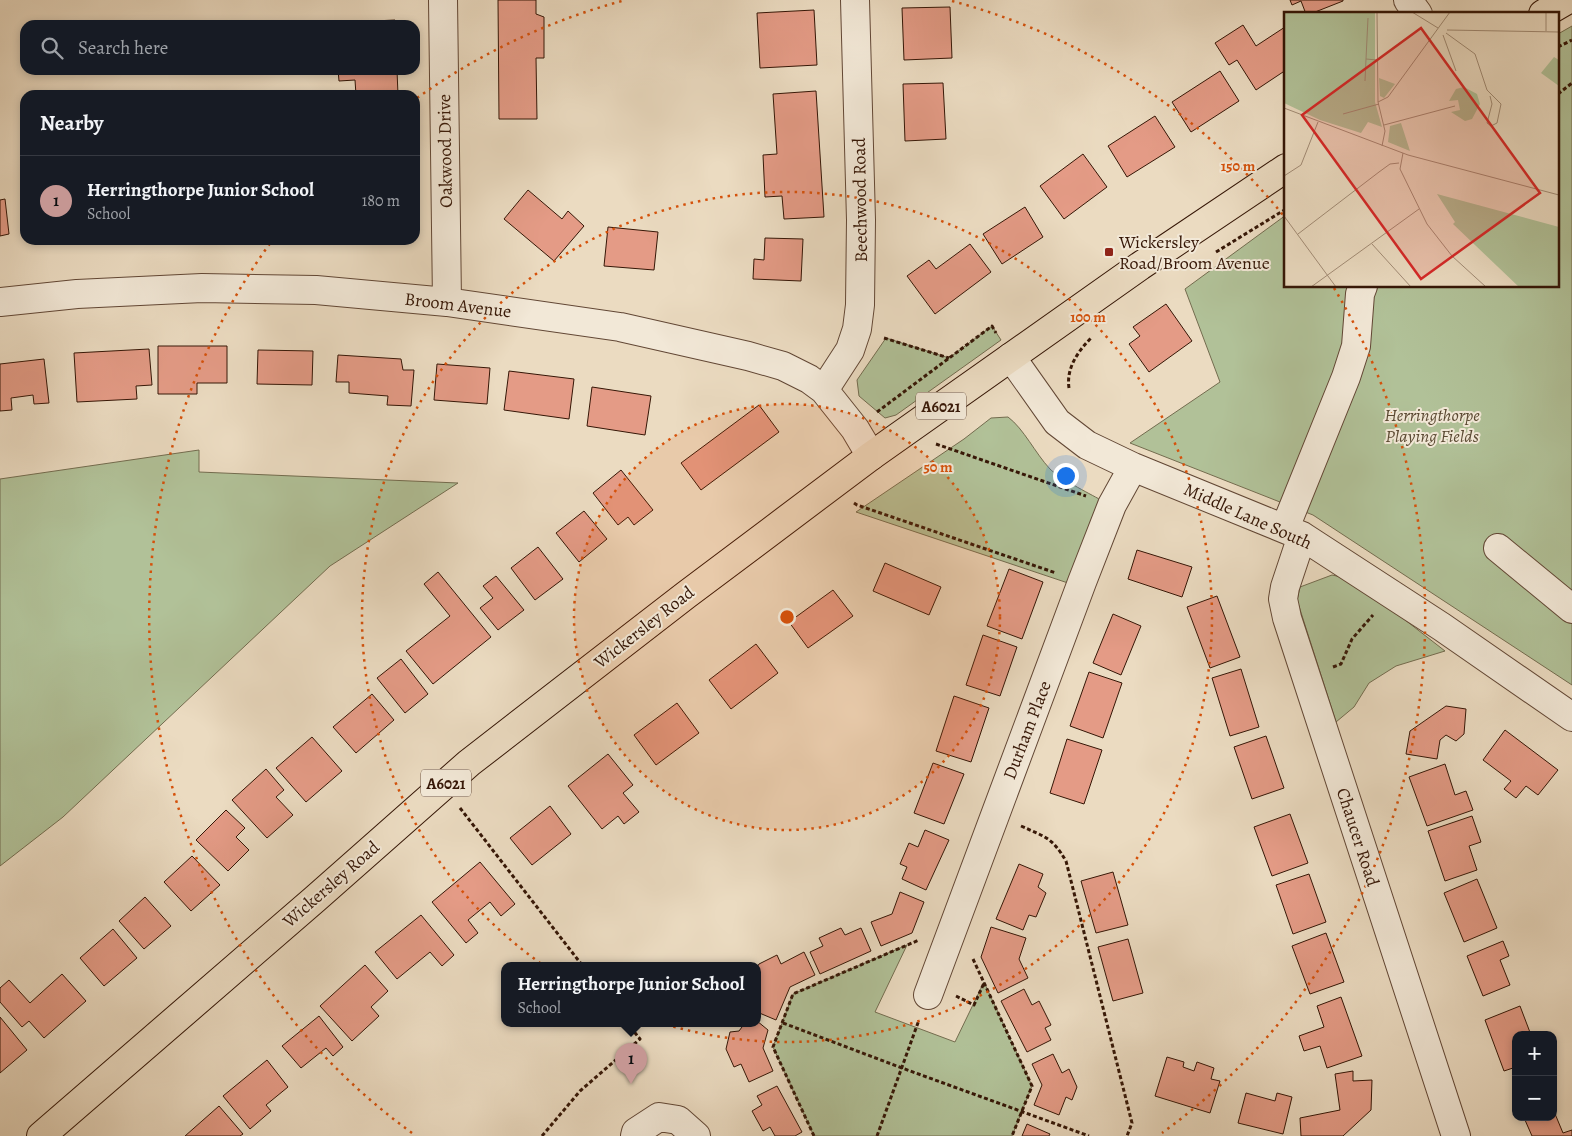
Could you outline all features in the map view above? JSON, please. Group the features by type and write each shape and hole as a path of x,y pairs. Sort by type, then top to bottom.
{"main road":[{"path":"1546,12 1567,0"},
{"name":"Wickersley Road","path":"41,1136 308,906 469,763 686,595 904,432 1140,266 1284,169"}],"street":[{"name":"Oakwood Drive","path":"443,0 447,302"},
{"name":"Beechwood Road","path":"824,390 850,350 857,329 860,305 861,220 855,0"},
{"path":"1408,0 1417,12"},
{"name":"Broom Avenue","path":"0,302 78,294 202,288 316,290 447,302 620,327 748,356 783,366 809,379 824,390 855,429 872,456"},
{"name":"Chaucer Road","path":"1362,288 1360,294 1356,346 1294,532 1283,599 1287,618 1305,674 1456,1136"},
{"name":"Middle Lane South","path":"1011,357 1057,422 1087,445 1133,467 1294,532 1392,594 1571,715"},
{"name":"Durham Place","path":"930,990 1082,582 1112,506 1133,467"},
{"path":"1498,548 1572,609"},
{"path":"635,1136 636,1132 659,1117 678,1120 696,1136"}],"path":[{"path":"1560,46 1572,40"},
{"path":"1560,92 1572,83"},
{"path":"1214,253 1284,210"},
{"path":"855,429 992,326 1011,357"},
{"path":"857,329 949,358"},
{"path":"1070,395 1068,380 1071,367 1081,347 1093,336"},
{"path":"904,432 958,453 1112,506"},
{"path":"838,481 857,505 1082,582"},
{"path":"1305,674 1341,664 1352,639 1392,594"},
{"path":"442,786 580,962"},
{"path":"995,815 1046,837 1057,846 1066,861 1132,1123 1127,1136"},
{"path":"814,1136 773,1047 793,994 922,939 952,929"},
{"path":"971,956 1032,1086 1012,1136"},
{"path":"877,1136 930,990 974,1005 984,982"},
{"path":"783,1023 1089,1136"},
{"path":"542,1136 580,1091 640,1039 630,1027"}],"green space":[{"name":"Herringthorpe Playing Fields","path":"1572,26 1572,685 1313,515 1130,443 1220,382 1185,289 1284,216 1284,288 1560,288 1560,33"},
{"path":"992,326 1001,340 896,415 885,418 859,396 857,380 886,338 949,358"},
{"path":"1008,417 1019,428 1054,473 1101,500 1068,583 856,512 964,439 991,418"},
{"path":"199,450 199,472 458,483 330,566 63,817 0,866 0,479"},
{"path":"1332,575 1341,577 1400,616 1445,651 1396,666 1369,683 1354,707 1336,722 1297,600 1300,587"},
{"path":"907,945 875,1012 955,1042 984,982 1032,1086 1012,1136 814,1136 773,1047 793,994"}],"building":[{"path":"498,0 536,0 536,14 544,17 544,58 536,58 537,119 499,119"},
{"path":"1290,0 1343,0 1315,12 1305,12 1301,1 1292,5"},
{"path":"950,7 952,58 904,60 902,8"},
{"path":"814,10 817,65 760,68 757,13"},
{"path":"1243,25 1256,46 1284,28 1284,71 1256,90 1237,60 1229,65 1215,43"},
{"path":"1220,71 1239,101 1191,132 1172,102"},
{"path":"338,75 397,75 398,90 356,90 355,80 339,81"},
{"path":"943,83 946,139 905,141 903,84"},
{"path":"816,91 824,217 784,219 782,196 765,197 763,155 777,154 773,94"},
{"path":"1155,116 1175,147 1127,177 1108,146"},
{"path":"1083,154 1107,187 1064,219 1040,186"},
{"path":"528,190 562,219 568,211 584,226 554,261 504,219"},
{"path":"5,199 9,234 0,236 0,200"},
{"path":"1025,207 1043,237 1002,264 983,234"},
{"path":"608,227 658,232 654,270 604,266"},
{"path":"765,238 803,239 801,281 753,279 754,259 764,260"},
{"path":"970,244 991,272 935,314 907,276 929,260 936,269"},
{"path":"1166,304 1192,341 1149,372 1129,344 1140,336 1133,327"},
{"path":"158,346 227,346 227,383 197,383 197,394 158,394"},
{"path":"149,349 152,385 136,386 137,399 77,402 74,353"},
{"path":"258,350 313,351 312,385 257,384"},
{"path":"338,355 401,359 403,370 414,370 411,406 387,405 388,396 349,393 349,382 336,382"},
{"path":"44,359 49,403 34,404 33,395 11,398 12,410 0,411 0,364"},
{"path":"437,364 490,368 487,404 434,400"},
{"path":"509,371 574,379 569,419 504,410"},
{"path":"592,387 651,396 645,435 587,426"},
{"path":"759,405 779,432 701,490 681,463"},
{"path":"621,470 653,510 634,525 628,517 618,525 593,493"},
{"path":"584,511 607,539 579,562 556,533"},
{"path":"538,547 563,579 535,600 511,568"},
{"path":"1137,550 1192,567 1182,597 1128,579"},
{"path":"885,563 941,587 929,615 873,591"},
{"path":"1009,569 1043,582 1022,639 987,626"},
{"path":"438,572 491,637 433,684 406,651 450,616 424,584"},
{"path":"496,576 524,610 498,630 480,608 493,598 483,586"},
{"path":"833,590 853,616 808,648 789,622"},
{"path":"1217,596 1240,657 1210,668 1187,607"},
{"path":"1113,614 1141,626 1121,675 1093,663"},
{"path":"983,635 1017,647 1000,696 966,685"},
{"path":"756,644 778,673 731,709 709,680"},
{"path":"401,659 428,694 405,713 377,678"},
{"path":"1241,669 1259,727 1230,736 1212,678"},
{"path":"1089,672 1122,683 1103,738 1070,726"},
{"path":"372,694 394,720 356,753 333,727"},
{"path":"954,696 989,708 971,762 936,751"},
{"path":"677,703 699,733 656,765 634,735"},
{"path":"1446,706 1466,709 1464,734 1456,741 1446,735 1440,740 1437,759 1406,754 1410,731"},
{"path":"1505,730 1558,770 1538,795 1526,786 1516,798 1504,789 1511,781 1483,760"},
{"path":"1266,736 1284,788 1252,799 1234,747"},
{"path":"312,737 342,771 306,802 276,768"},
{"path":"1067,739 1102,750 1084,804 1050,793"},
{"path":"608,754 633,785 623,793 639,812 624,824 618,816 602,829 568,786"},
{"path":"933,763 964,774 944,824 914,813"},
{"path":"1445,764 1455,795 1466,791 1473,810 1427,826 1409,777"},
{"path":"266,769 284,790 276,797 293,815 267,838 232,800"},
{"path":"550,806 571,834 532,865 510,838"},
{"path":"226,810 245,828 236,837 249,850 228,871 196,840"},
{"path":"1290,814 1308,863 1272,876 1254,827"},
{"path":"1472,816 1481,842 1469,846 1477,870 1445,881 1428,831"},
{"path":"925,830 949,840 926,890 902,879 907,867 900,864 909,843 918,847"},
{"path":"192,856 220,885 191,911 164,882"},
{"path":"480,862 515,904 501,916 490,902 468,920 478,933 466,943 432,902"},
{"path":"1019,864 1043,874 1038,887 1046,893 1036,917 1029,915 1023,930 996,919"},
{"path":"1113,872 1128,925 1096,933 1081,881"},
{"path":"1309,874 1326,922 1293,934 1276,885"},
{"path":"1477,879 1497,928 1464,942 1444,893"},
{"path":"900,892 924,902 912,933 881,946 871,922 892,914"},
{"path":"145,897 171,926 144,949 119,921"},
{"path":"421,915 454,955 442,966 430,952 397,979 375,952"},
{"path":"991,927 1026,938 1019,959 1028,978 998,993 981,957"},
{"path":"841,928 845,935 861,928 871,951 820,974 810,952 823,946 819,938"},
{"path":"113,929 137,958 104,986 80,958"},
{"path":"1326,933 1344,982 1310,994 1292,946"},
{"path":"1128,939 1143,993 1113,1001 1098,947"},
{"path":"1503,941 1509,956 1500,960 1510,985 1483,996 1467,956"},
{"path":"804,952 815,975 790,987 776,1020 761,1014 761,963 777,955 781,964"},
{"path":"365,965 388,991 371,1007 379,1016 352,1041 320,1006"},
{"path":"62,974 86,1001 44,1038 29,1021 22,1027 0,1002 0,988 9,980 30,1003"},
{"path":"1024,989 1032,1005 1039,1001 1051,1025 1045,1028 1051,1040 1027,1052 1001,1001"},
{"path":"1341,997 1362,1056 1327,1068 1320,1046 1304,1051 1299,1036 1324,1027 1317,1006"},
{"path":"1520,1006 1529,1031 1512,1031 1512,1068 1504,1071 1485,1020"},
{"path":"319,1016 343,1047 333,1056 326,1048 301,1068 282,1046"},
{"path":"0,1017 27,1050 0,1073"},
{"path":"761,1024 768,1030 763,1048 773,1071 749,1082 741,1064 734,1067 726,1049 730,1032 739,1031 742,1027 761,1027"},
{"path":"1053,1054 1062,1073 1069,1069 1077,1087 1072,1100 1066,1097 1059,1115 1034,1105 1042,1085 1032,1064"},
{"path":"1167,1057 1184,1062 1183,1067 1194,1071 1197,1062 1214,1068 1211,1079 1220,1081 1210,1113 1155,1096"},
{"path":"267,1060 288,1087 266,1105 271,1111 250,1129 223,1096"},
{"path":"1353,1071 1353,1081 1372,1080 1371,1110 1343,1136 1301,1136 1300,1118 1340,1110 1335,1074"},
{"path":"777,1086 802,1132 795,1136 775,1136 770,1127 763,1131 752,1111 762,1105 757,1096"},
{"path":"1246,1093 1275,1101 1277,1093 1292,1097 1283,1134 1238,1123"},
{"path":"219,1106 243,1134 240,1136 185,1136"},
{"path":"1557,1119 1563,1133 1572,1130 1572,1136 1532,1136 1525,1121 1557,1121"},
{"path":"1027,1124 1050,1134 1049,1136 1022,1136"}],"place":[{"name":"Wickersley Road/Broom Avenue","path":"1109,252"},
{"name":"Herringthorpe Junior School","path":"631,1084"}]}
